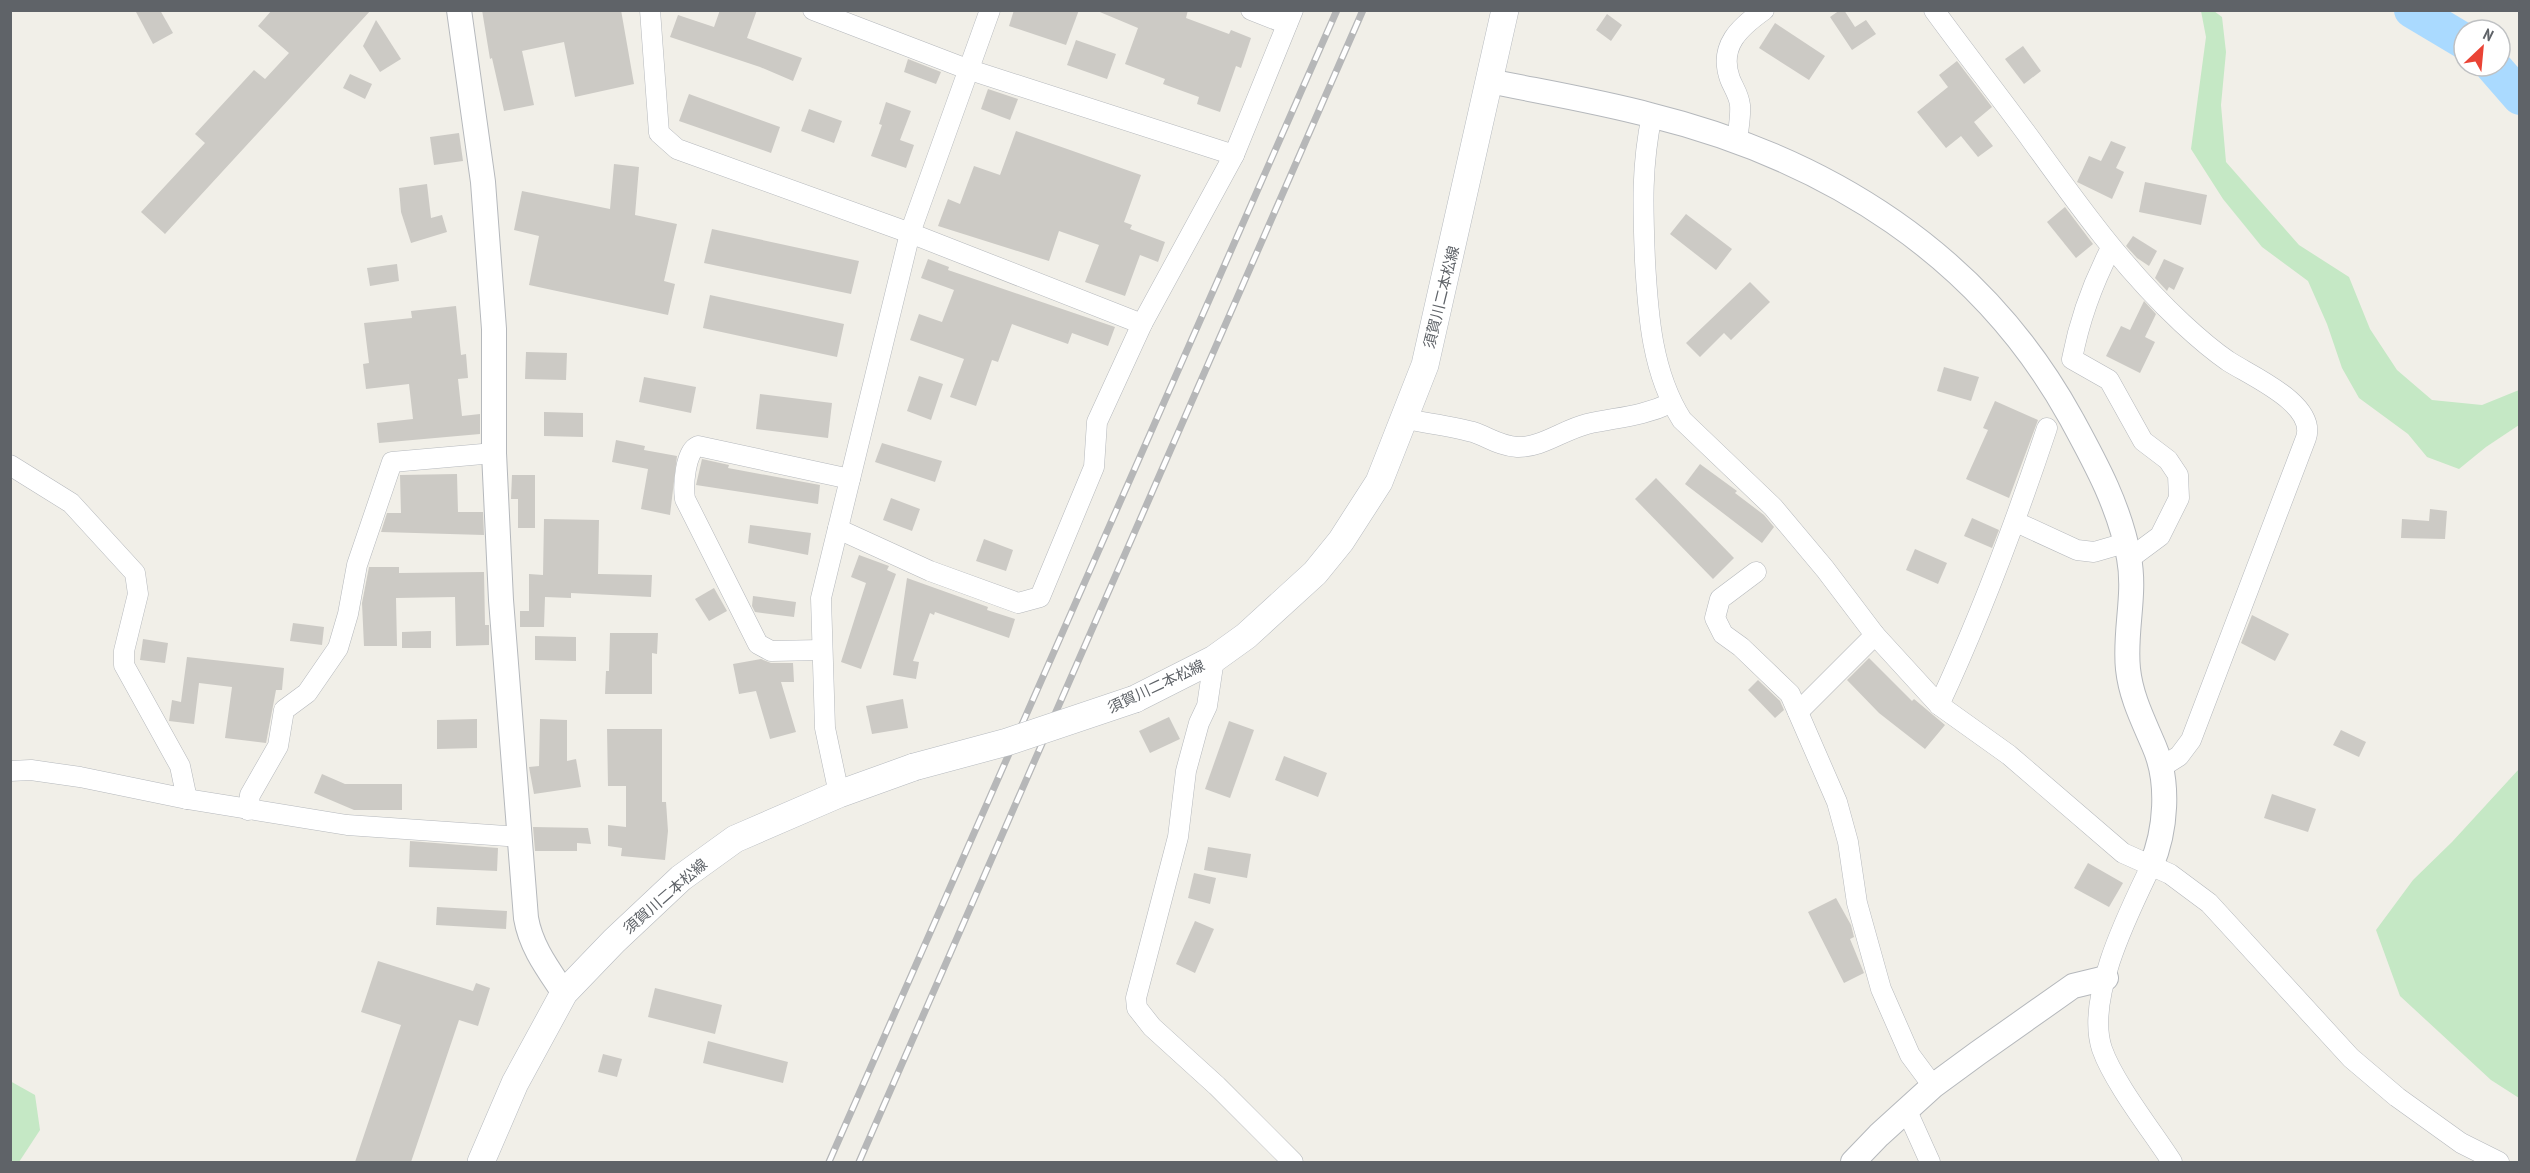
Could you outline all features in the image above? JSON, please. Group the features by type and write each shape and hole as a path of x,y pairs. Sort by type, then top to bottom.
{"main road":[{"name":"須賀川二本松線","path":"481,1162 515,1083 564,993 614,941 681,878 735,839 839,794 914,767 1007,742 1135,699 1214,659 1246,636 1315,573 1335,549 1379,482 1425,365 1505,10"}],"street":[{"path":"459,10 483,182 494,329 494,453 501,600 529,936 564,993"},
{"path":"650,10 659,133 677,149 910,233 1142,324"},
{"path":"813,10 967,69 1234,155"},
{"path":"839,794 825,728 821,598 910,233 990,10"},
{"path":"838,529 930,571 1018,603 1040,597 1094,467 1097,422 1142,324 1234,155 1290,17 1251,10"},
{"path":"1737,142 1740,102 1729,78 1726,60 1731,42 1738,30 1764,10"},
{"path":"1934,10 2111,248 2184,325 2226,359 2274,388 2297,407 2308,423 2306,438 2191,740 2179,756 2160,768"},
{"path":"1489,81 1652,115 1737,142 1800,167 1857,196 1909,231 1957,273 2020,340 2047,376 2103,478 2127,551 2132,602 2127,647 2128,670 2134,700 2145,731 2154,746 2160,768 2164,808 2158,848 2112,953 2100,1023 2103,1050 2172,1162"},
{"path":"1652,115 1642,182 1646,294 1655,349 1671,403 1682,420 1773,507 1825,569 1875,635 1939,705 2009,755 2123,853 2170,874 2209,903 2337,1045 2397,1097 2461,1143 2499,1162"},
{"path":"2016,522 2077,550 2127,551 2160,536 2179,498 2178,476 2168,460 2143,441 2109,380 2072,359 2075,341 2111,248"},
{"path":"1405,419 1444,425 1476,433 1500,444 1518,447 1534,445 1585,425 1646,414 1671,403"},
{"path":"1939,705 1978,622 2016,522 2047,428"},
{"path":"821,650 771,651 758,644 685,499 685,482 691,451 698,446 850,479"},
{"path":"248,810 250,795 278,746 284,710 307,693 338,648 348,614 357,565 392,462 494,453"},
{"path":"10,465 71,503 135,573 138,594 124,651 124,665 180,766 188,799"},
{"path":"1756,572 1720,599 1715,618 1723,634 1741,647 1790,694 1837,802 1848,842 1857,903 1881,989 1910,1055 1933,1086"},
{"path":"1798,712 1875,635"},
{"path":"1214,659 1207,706 1199,723 1185,771 1178,837 1136,998 1137,1008 1152,1027 1217,1086 1293,1162"},
{"path":"10,771 30,770 80,777 248,810 347,825 520,837"},
{"path":"1853,1162 1933,1086 2073,986 2106,978"},
{"path":"1906,1111 1930,1162"}],"green space":[{"path":"2201,11 2214,11 2222,17 2226,52 2221,105 2226,162 2299,245 2349,277 2370,329 2397,370 2432,400 2482,405 2519,390 2519,425 2459,469 2427,457 2408,434 2359,398 2342,368 2327,324 2308,281 2262,247 2223,199 2191,149 2206,37"},
{"path":"2519,769 2519,1098 2491,1080 2400,996 2376,930 2413,880 2452,842"},
{"path":"10,1081 35,1095 40,1130 19,1162 11,1162"}],"building":[{"path":"135,10 160,10 173,33 153,44"},
{"path":"272,10 371,10 165,234 141,212 205,143 195,134 254,70 265,79 289,53 258,26"},
{"path":"482,10 621,10 634,84 575,97 564,42 522,51 534,105 504,111 492,58 490,59"},
{"path":"720,10 757,10 747,38 802,58 793,81 760,67 670,37 678,15 714,27"},
{"path":"1014,10 1079,10 1066,45 1009,26"},
{"path":"1095,10 1188,10 1186,18 1229,34 1231,30 1251,38 1241,68 1236,66 1220,112 1197,104 1199,97 1163,84 1165,79 1125,64 1138,28"},
{"path":"1844,10 1855,27 1866,20 1876,34 1852,50 1830,17"},
{"path":"1607,14 1622,25 1611,41 1596,30"},
{"path":"376,20 401,59 380,72 363,46"},
{"path":"1775,23 1825,56 1809,80 1759,48"},
{"path":"1076,40 1116,54 1107,79 1067,65"},
{"path":"2023,46 2041,71 2024,84 2005,59"},
{"path":"908,59 941,72 936,84 904,72"},
{"path":"1957,61 1992,107 1974,122 1993,146 1978,157 1961,136 1946,148 1917,112 1948,87 1939,75"},
{"path":"350,74 372,84 365,99 343,88"},
{"path":"988,89 1018,99 1010,120 981,109"},
{"path":"689,94 780,127 771,153 679,121"},
{"path":"886,102 911,111 900,140 914,145 906,168 871,156 882,125 879,124"},
{"path":"809,109 842,121 834,143 801,131"},
{"path":"1016,131 1141,175 1124,222 1132,225 1130,229 1165,242 1158,262 1140,255 1125,296 1085,282 1099,245 1059,231 1049,261 938,226 948,199 960,204 974,166 1000,175"},
{"path":"459,133 463,161 434,165 430,137"},
{"path":"2111,141 2126,147 2116,168 2124,172 2112,199 2077,182 2089,156 2101,161"},
{"path":"614,164 639,167 635,215 677,224 664,281 675,284 668,315 529,285 539,236 514,230 522,191 610,209"},
{"path":"2145,182 2207,195 2201,225 2139,212"},
{"path":"427,184 431,218 442,215 447,232 411,243 401,212 399,188"},
{"path":"2065,207 2093,244 2076,258 2047,222"},
{"path":"1686,214 1732,249 1716,270 1670,234"},
{"path":"712,229 859,261 851,294 704,263"},
{"path":"2133,236 2157,251 2149,266 2137,258 2126,246"},
{"path":"928,259 949,267 948,270 1115,327 1108,346 1072,333 1068,344 1012,324 998,362 992,360 976,406 950,397 964,359 910,340 919,314 942,322 954,290 921,278"},
{"path":"2164,259 2184,268 2174,290 2169,287 2167,291 2155,278"},
{"path":"397,264 399,281 370,286 367,268"},
{"path":"1750,282 1770,302 1731,340 1724,333 1700,357 1686,343"},
{"path":"710,295 844,324 837,357 703,328"},
{"path":"2144,301 2156,314 2145,337 2155,342 2140,373 2106,356 2121,326 2130,330"},
{"path":"456,306 461,355 466,354 468,378 458,379 462,416 480,414 480,434 379,443 377,423 413,419 409,384 366,389 363,364 369,363 364,323 412,318 411,311"},
{"path":"526,352 567,353 566,380 525,379"},
{"path":"1944,367 1979,377 1971,401 1937,391"},
{"path":"919,376 943,384 931,420 907,411"},
{"path":"644,377 696,387 691,413 639,402"},
{"path":"760,394 832,403 828,438 756,429"},
{"path":"1995,401 2038,420 2009,498 1966,479 1988,430 1983,428"},
{"path":"544,412 583,413 583,437 544,436"},
{"path":"616,440 645,446 644,450 677,456 670,515 641,509 648,469 612,462"},
{"path":"882,443 942,461 935,482 875,462"},
{"path":"702,459 729,465 728,468 820,485 818,504 696,485"},
{"path":"1700,464 1737,491 1735,493 1764,515 1774,527 1762,543 1685,484"},
{"path":"457,474 458,512 483,512 484,535 381,532 387,513 401,513 400,475"},
{"path":"512,475 535,475 535,528 518,528 518,499 511,499"},
{"path":"1656,478 1734,558 1713,579 1635,499"},
{"path":"891,498 920,509 912,531 883,520"},
{"path":"2430,509 2447,511 2445,539 2401,538 2402,519 2429,521"},
{"path":"1972,518 1999,530 1992,548 1964,536"},
{"path":"544,519 599,520 598,574 652,575 651,597 571,593 571,598 545,597 544,627 520,627 520,611 529,611 529,574 543,575"},
{"path":"750,525 811,533 808,555 748,543"},
{"path":"984,539 1013,550 1006,571 976,561"},
{"path":"1915,549 1947,563 1938,584 1906,570"},
{"path":"859,555 889,566 887,570 896,574 861,669 841,662 866,583 851,577"},
{"path":"369,567 399,567 399,573 484,572 485,625 489,625 489,645 456,646 455,597 396,598 397,646 364,646 362,603"},
{"path":"907,578 1015,619 1009,638 935,612 934,615 930,613 913,661 919,662 916,679 893,675"},
{"path":"714,588 727,611 709,621 695,599"},
{"path":"753,596 796,602 794,617 755,612 752,606"},
{"path":"2252,615 2289,634 2275,661 2241,643"},
{"path":"293,623 324,627 322,645 290,641"},
{"path":"431,631 431,648 402,648 402,632"},
{"path":"610,633 658,633 657,654 652,653 652,694 605,694 606,671 609,671"},
{"path":"535,636 576,637 576,661 535,660"},
{"path":"143,639 168,643 165,663 140,660"},
{"path":"187,657 284,668 282,690 276,690 266,743 225,738 232,687 199,683 194,724 169,721 172,700 181,702"},
{"path":"1869,658 1912,701 1914,699 1945,725 1925,749 1879,713 1847,680"},
{"path":"761,659 771,663 793,663 794,682 781,682 796,732 770,739 756,691 739,694 733,664"},
{"path":"1758,680 1780,701 1784,710 1775,718 1748,690"},
{"path":"903,699 908,728 872,734 866,706"},
{"path":"1169,717 1180,739 1150,753 1139,731"},
{"path":"477,719 477,748 437,749 437,720"},
{"path":"540,719 567,720 567,761 576,759 581,787 534,794 529,767 539,766"},
{"path":"1229,721 1254,730 1230,798 1205,789"},
{"path":"607,729 662,729 662,802 666,802 668,831 665,860 621,856 622,848 608,846 608,825 626,827 626,786 608,786"},
{"path":"2341,730 2366,742 2359,757 2333,745"},
{"path":"1284,756 1327,773 1318,797 1275,780"},
{"path":"322,774 345,784 402,784 402,810 354,810 314,793"},
{"path":"2272,794 2316,809 2308,832 2264,818"},
{"path":"533,827 588,828 591,844 577,843 577,851 535,851"},
{"path":"410,841 498,848 497,871 409,867"},
{"path":"1208,847 1251,854 1247,878 1204,870"},
{"path":"2088,863 2123,883 2109,907 2074,888"},
{"path":"1194,873 1216,878 1210,904 1188,898"},
{"path":"1836,898 1851,925 1854,937 1850,939 1864,973 1844,983 1808,912"},
{"path":"437,907 507,911 506,929 436,925"},
{"path":"1195,921 1214,929 1195,973 1176,964"},
{"path":"378,961 473,991 476,983 490,988 478,1026 459,1020 411,1162 355,1162 401,1025 361,1012"},
{"path":"655,988 722,1005 715,1034 648,1017"},
{"path":"708,1041 788,1062 783,1083 703,1063"},
{"path":"603,1054 622,1059 617,1077 598,1072"}],"waterway":[{"path":"2412,10 2452,34"},
{"path":"2503,78 2520,97"}],"railway":[{"path":"829,1162 1337,10"},
{"path":"859,1162 1363,10"}]}
